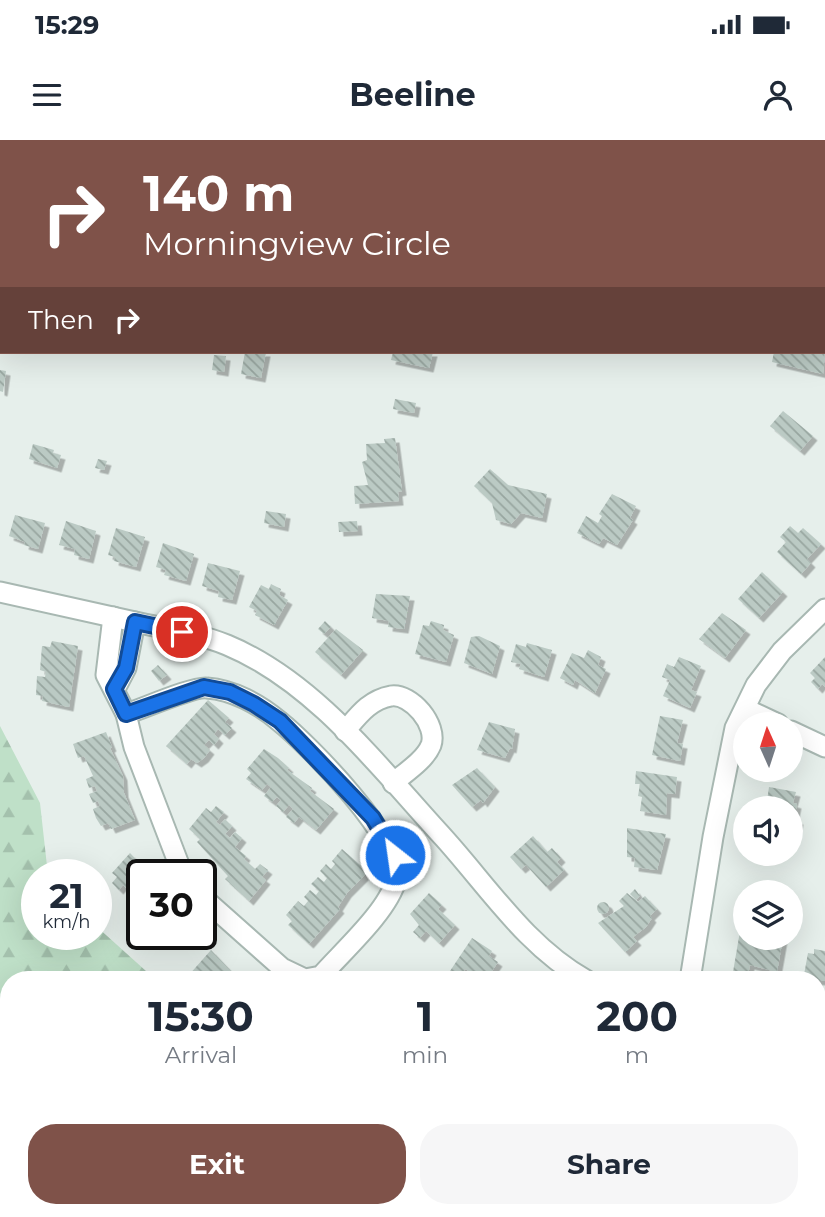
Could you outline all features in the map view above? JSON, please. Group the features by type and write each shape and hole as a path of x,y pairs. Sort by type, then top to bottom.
{"street":[{"path":"0,592 203,636 253,658 308,697 345,731 530,939 570,971"},
{"path":"692,971 725,775 736,729 757,685 782,651 825,609"},
{"path":"113,617 106,675 126,714 134,747 177,859"},
{"path":"114,689 126,668 135,622"},
{"path":"126,714 204,687 230,692 280,721 373,818 395,855 397,878 388,900 325,971"},
{"path":"345,731 366,706 391,696 399,697 425,716 430,725 431,745 422,758 393,783"},
{"path":"746,709 752,712"},
{"path":"803,737 825,747"},
{"path":"217,910 288,971"}],"green space":[{"path":"0,726 40,803 46,859 21,859 21,950 112,950 112,940 146,971 0,971"}],"building":[{"path":"245,354 266,354 261,378 241,374"},
{"path":"392,354 432,354 429,368 391,360"},
{"path":"774,354 825,354 823,374 772,362"},
{"path":"214,355 226,356 224,372 212,370"},
{"path":"0,370 6,371 3,392 0,391"},
{"path":"395,399 416,403 414,413 393,409"},
{"path":"783,411 813,436 800,451 770,426"},
{"path":"395,438 402,491 398,492 399,501 355,504 354,486 368,485 362,462 367,460 366,444 385,443 384,439"},
{"path":"33,444 61,455 57,468 29,459"},
{"path":"98,459 107,461 104,470 95,468"},
{"path":"490,469 508,485 547,494 542,518 521,513 511,524 496,520 492,503 474,486"},
{"path":"612,494 636,506 630,518 633,520 617,545 603,538 599,544 577,533 586,516 598,523 602,516 599,514"},
{"path":"266,511 286,514 284,527 264,523"},
{"path":"15,515 45,523 38,549 9,536"},
{"path":"66,521 96,531 89,559 74,555 75,549 59,545"},
{"path":"357,521 358,531 339,532 338,522"},
{"path":"790,526 798,533 803,528 821,544 807,559 811,563 801,574 777,552 786,542 780,537"},
{"path":"116,528 145,537 136,567 114,561 115,557 108,555"},
{"path":"163,543 194,554 186,581 164,575 166,570 156,567"},
{"path":"208,563 240,571 232,600 218,597 219,591 202,586"},
{"path":"762,572 783,592 759,618 738,599"},
{"path":"271,584 281,589 279,595 288,600 274,625 255,615 257,611 249,607 261,585 269,589"},
{"path":"376,594 410,596 404,629 388,627 389,621 372,618"},
{"path":"722,613 746,630 725,658 699,639"},
{"path":"325,621 331,627 324,634 318,629"},
{"path":"431,621 444,625 443,630 454,635 446,662 415,654 423,625 429,626"},
{"path":"336,629 363,650 341,675 315,652"},
{"path":"479,636 500,646 492,674 464,663 471,637"},
{"path":"52,641 78,646 69,707 42,701 43,696 36,695 37,676 45,677 46,672 40,670 42,646 50,647"},
{"path":"527,643 552,650 544,677 519,669 521,664 511,662 516,644 526,647"},
{"path":"588,650 601,657 598,665 606,669 595,693 575,680 573,685 560,678 572,653 584,658"},
{"path":"679,657 701,666 691,690 697,692 690,708 663,696 670,680 662,677 667,664 674,667"},
{"path":"825,657 825,687 822,684 818,689 811,682 815,678 810,673"},
{"path":"158,665 167,675 159,681 151,671"},
{"path":"208,700 229,718 225,722 232,728 225,735 218,729 214,734 219,739 214,745 209,740 204,745 210,750 204,758 197,763 191,759 187,764 166,746"},
{"path":"660,716 683,720 677,743 683,744 680,761 652,755"},
{"path":"489,722 515,729 512,749 510,748 505,758 477,750"},
{"path":"106,732 123,776 124,793 135,820 111,829 108,823 101,826 96,818 93,809 100,806 98,801 93,803 89,794 97,791 95,786 89,788 86,779 93,776 84,756 78,758 73,744"},
{"path":"264,749 278,758 289,768 287,770 312,788 310,791 334,809 316,830 299,817 294,823 286,817 293,809 289,805 283,812 276,806 281,800 277,797 272,802 264,796 271,787 267,784 262,790 246,779 251,773 247,769"},
{"path":"477,768 495,787 483,803 481,800 472,807 452,785"},
{"path":"636,771 677,777 675,794 667,793 666,815 640,811 642,797 638,796 640,784 635,784"},
{"path":"769,787 796,792 795,796 768,796"},
{"path":"216,806 224,812 216,822 220,825 225,819 232,826 225,834 230,838 235,832 242,838 235,847 246,856 244,859 255,869 260,864 268,870 262,877 266,880 249,901 225,879 228,876 217,864 217,859 212,859 197,842 200,839 189,829 206,808 211,812"},
{"path":"627,828 666,834 657,870 634,867 635,858 627,857"},
{"path":"533,836 547,852 552,848 561,858 557,862 564,870 546,887 526,865 521,869 510,857"},
{"path":"342,849 368,872 347,893 338,907 340,909 309,944 288,925 292,921 286,915 298,901 304,906 308,901 304,897 310,890 316,895 319,891 311,884 318,877 324,882 327,878 320,871 326,864 331,869 335,864 332,861"},
{"path":"130,853 136,859 126,859 126,888 123,885 119,890 112,883 117,877 112,873"},
{"path":"635,889 640,896 636,900 630,894"},
{"path":"429,893 442,905 438,909 455,925 439,943 426,931 420,938 413,932 419,925 410,914"},
{"path":"627,893 638,902 645,896 657,909 650,916 652,918 646,927 633,937 637,941 625,952 598,923 624,906 619,901"},
{"path":"603,902 609,908 603,914 597,908"},
{"path":"472,938 492,951 489,956 498,962 492,971 450,971"},
{"path":"814,949 825,951 825,971 805,971 808,953 814,954"},
{"path":"211,950 231,971 192,971"},
{"path":"737,950 781,950 777,971 750,965 749,971 733,971"}],"route":[{"path":"182,632 135,622 126,668 114,689 126,714 204,687 230,692 254,704 280,721 373,818 395,855"}]}
